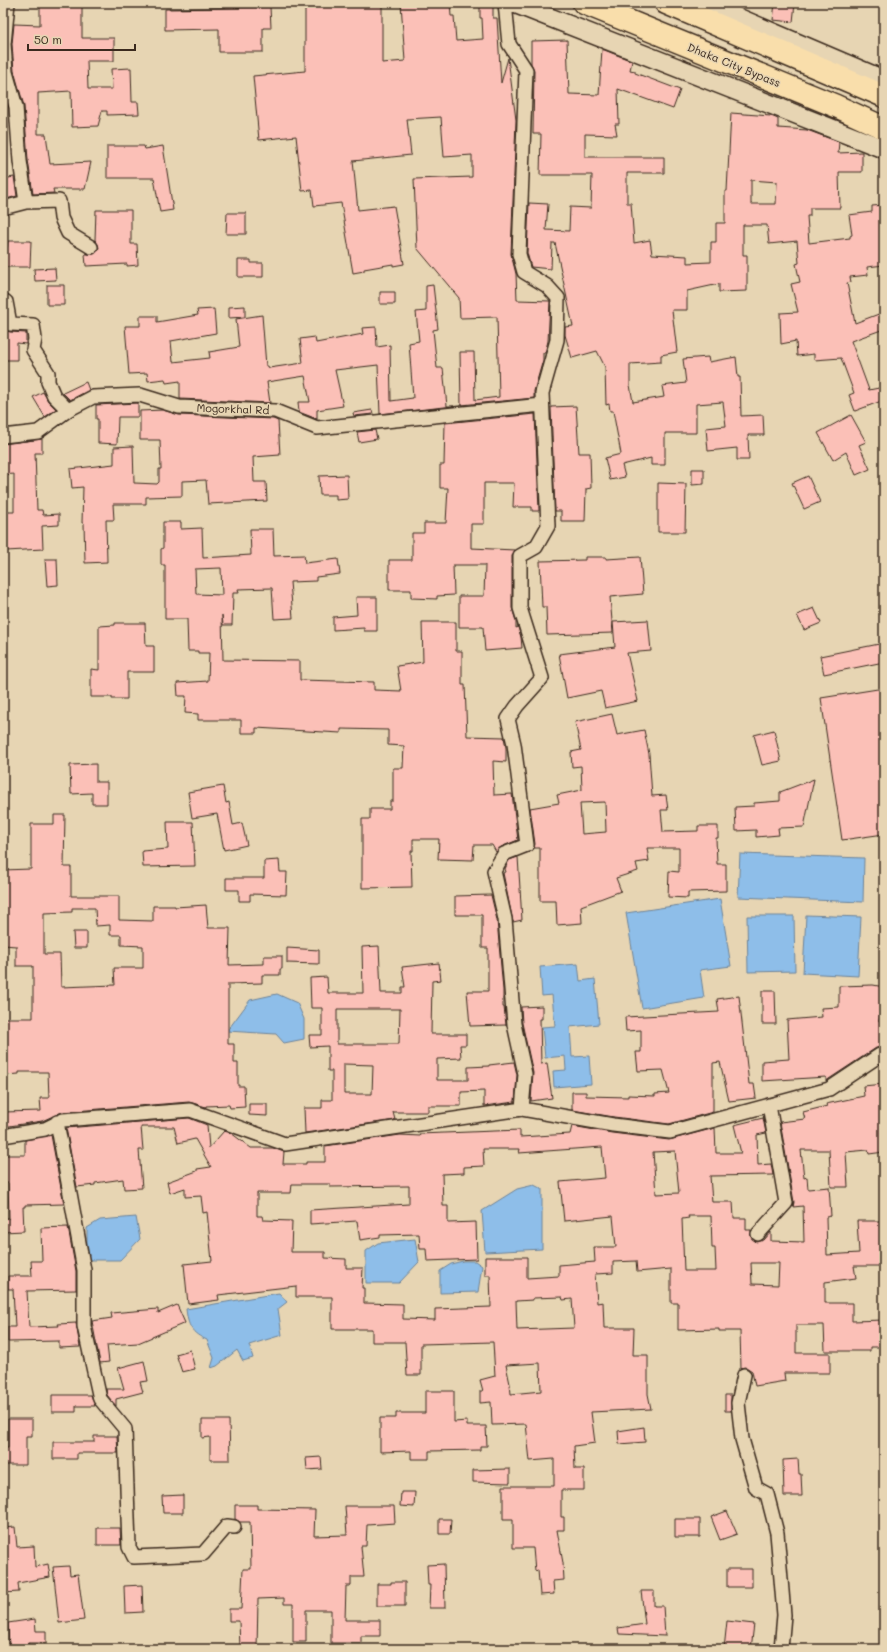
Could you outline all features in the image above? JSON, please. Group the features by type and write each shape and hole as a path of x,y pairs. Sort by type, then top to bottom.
{"highway":[{"name":"Dhaka City Bypass","path":"584,3 836,106 884,128"},
{"path":"666,3 884,96"}],"main road":[{"path":"514,3 884,149"},
{"path":"704,3 884,80"}],"street":[{"path":"8,3 4,44 6,72 16,107 20,161 26,202"},
{"path":"505,3 509,44 526,70 519,254 524,272 548,286 558,298 557,340 542,393 548,526 536,547 520,556 520,608 542,678 516,706 508,719 514,744 527,844 504,854 494,871 505,919 514,1024 525,1074 522,1109"},
{"path":"3,208 26,202 59,201 61,218 68,232 91,247"},
{"path":"3,300 6,302 10,324 33,325 35,339 33,350 48,373 48,382 54,396 68,410"},
{"name":"Mogorkhal Rd","path":"3,436 38,432 68,410 93,397 140,395 179,407 275,411 317,428 542,404"},
{"path":"3,1136 45,1129 63,1120 190,1110 285,1144 522,1109 613,1125 670,1132 829,1088 880,1055 884,1055"},
{"path":"758,1234 786,1203 769,1105"},
{"path":"57,1122 84,1270 84,1326 100,1399 125,1429 129,1547 134,1557 203,1554 227,1526 234,1527"},
{"path":"744,1375 738,1403 742,1439 756,1488 767,1494 777,1533 784,1615 781,1649"}],"water":[{"path":"740,854 864,858 863,902 738,897"},
{"path":"720,899 731,966 700,970 704,998 642,1008 626,913"},
{"path":"806,915 861,917 858,976 803,973"},
{"path":"747,916 794,916 795,971 748,972"},
{"path":"578,964 580,981 595,979 599,1024 570,1027 572,1057 589,1056 591,1084 554,1087 553,1071 566,1070 565,1056 545,1058 542,1027 555,1026 552,995 542,996 540,967"},
{"path":"277,994 297,1003 304,1019 304,1039 284,1043 276,1034 227,1031 250,1000"},
{"path":"534,1185 542,1189 542,1249 485,1252 482,1211 517,1189"},
{"path":"136,1217 140,1239 120,1260 87,1260 87,1228 100,1220"},
{"path":"415,1239 419,1262 399,1283 366,1283 366,1251 378,1243"},
{"path":"463,1261 475,1261 482,1266 478,1292 440,1293 440,1271 451,1264"},
{"path":"279,1293 287,1302 278,1309 282,1335 249,1345 253,1358 243,1361 237,1350 217,1366 211,1368 214,1358 207,1340 197,1335 191,1328 186,1309"}],"building":[{"path":"40,3 82,3 82,38 114,38 114,61 87,61 88,89 112,89 111,69 131,68 132,102 138,102 139,114 107,115 107,111 102,111 98,126 72,127 71,91 38,93 38,134 46,134 50,164 91,162 85,189 53,189 54,193 33,194 28,160 24,106 14,71 12,44 14,24 40,25"},
{"path":"305,3 382,3 382,63 405,61 401,3 450,3 451,16 454,16 456,41 483,39 482,18 480,18 480,3 493,3 493,18 497,18 501,83 508,58 516,120 511,254 516,274 517,300 550,301 548,341 545,353 543,353 543,360 534,391 534,398 461,405 460,352 474,352 475,400 499,397 497,317 460,318 459,298 417,248 414,179 472,177 472,155 444,157 441,117 407,119 411,155 353,161 358,210 394,206 404,264 393,266 393,264 364,269 364,271 353,273 341,203 314,206 312,190 302,191 296,136 259,140 253,76 305,71"},
{"path":"775,3 795,3 793,22 773,20"},
{"path":"270,7 271,28 263,28 263,52 219,52 219,29 165,30 165,9"},
{"path":"567,40 569,94 599,95 602,49 632,61 630,70 635,71 635,73 680,90 673,109 618,89 619,124 615,124 617,135 585,134 585,157 664,157 664,173 627,173 627,203 631,203 634,243 650,240 652,254 687,256 687,263 711,262 711,242 716,242 716,223 725,223 725,191 727,191 731,113 771,116 778,119 778,128 807,130 839,142 838,153 862,152 862,172 839,172 840,208 810,208 810,216 807,216 809,243 850,238 852,235 849,215 872,212 872,206 884,205 884,265 867,267 868,275 850,277 851,282 847,283 855,323 884,312 884,329 851,341 869,390 884,387 884,400 855,411 849,395 854,393 841,358 814,360 814,354 797,356 796,341 781,344 780,313 798,312 791,284 800,282 796,264 799,263 797,241 769,244 767,225 743,225 743,255 747,255 747,291 719,292 719,284 687,291 687,310 672,310 677,352 661,355 661,362 630,364 630,385 633,402 664,397 662,386 686,383 683,359 708,357 709,362 736,357 738,377 740,377 741,416 763,415 764,435 748,435 749,460 737,460 737,448 708,451 706,428 726,426 723,402 696,404 696,433 665,433 665,465 651,465 651,458 622,465 625,477 610,480 605,458 621,454 613,411 610,411 609,404 606,405 605,367 597,351 572,358 565,335 565,327 573,326 555,243 552,243 551,269 531,267 527,253 529,203 548,204 546,230 569,231 570,207 591,208 592,175 540,175 541,134 533,134 534,70 531,64 531,41","holes":["751,180 777,182 776,204 751,204"]},
{"path":"4,93 8,107 3,107"},
{"path":"107,146 144,146 145,149 163,146 173,210 160,212 154,178 107,178"},
{"path":"14,177 17,196 3,200 3,179"},
{"path":"96,210 131,210 131,244 137,244 138,265 127,266 127,264 86,266 85,254 94,254 99,248 95,240"},
{"path":"227,213 246,213 246,234 226,234"},
{"path":"8,241 31,241 30,267 3,267 3,247 7,247"},
{"path":"238,260 251,260 251,263 263,263 263,277 238,277"},
{"path":"55,268 56,280 35,281 34,269"},
{"path":"47,285 64,285 64,305 47,305"},
{"path":"433,285 438,329 433,330 437,368 443,368 447,406 454,406 380,414 378,365 335,370 343,406 317,410 317,419 299,412 298,402 310,402 305,376 267,382 270,403 180,399 180,381 166,383 165,379 148,381 147,373 129,374 125,326 140,326 140,316 157,316 157,322 198,315 197,310 214,309 216,333 171,341 173,362 210,358 209,352 239,347 236,319 262,315 266,366 269,368 303,363 300,339 315,337 316,343 363,334 362,328 376,327 377,347 390,345 391,401 413,398 409,343 419,341 416,312 426,311 426,286"},
{"path":"380,292 395,292 395,304 380,304"},
{"path":"245,306 245,317 229,318 229,307"},
{"path":"5,330 10,332 26,333 26,344 17,343 17,360 4,360"},
{"path":"86,382 89,390 70,400 63,393"},
{"path":"43,392 48,401 56,409 45,417 33,397"},
{"path":"138,403 138,417 118,417 117,444 98,443 98,419 96,419 96,405"},
{"path":"576,406 579,453 590,453 591,488 586,489 585,521 561,521 561,511 555,511 551,407"},
{"path":"163,410 179,415 273,419 278,421 280,455 253,457 254,482 266,482 267,501 208,504 206,480 182,481 182,496 146,497 146,504 113,504 114,520 106,520 107,562 85,563 84,523 82,523 83,487 72,488 70,469 114,464 114,447 133,446 134,483 157,484 159,482 159,469 161,469 160,440 140,440 140,411"},
{"path":"372,410 373,414 354,416 353,413"},
{"path":"535,414 539,511 532,511 532,507 513,507 514,483 484,483 484,524 471,524 471,548 515,550 512,556 512,608 516,621 516,628 518,627 521,637 522,648 485,651 483,627 459,627 459,596 484,596 485,565 453,565 454,595 437,596 437,599 411,598 411,590 389,590 389,560 412,560 412,533 424,533 424,523 446,523 448,488 440,488 440,465 444,465 445,423"},
{"path":"851,415 866,442 859,445 870,469 856,475 846,452 833,460 818,433"},
{"path":"375,430 377,439 359,442 357,432"},
{"path":"42,439 42,453 35,453 37,510 42,510 43,515 59,514 59,525 42,526 43,549 6,551 5,536 3,536 3,512 14,512 14,474 3,475 3,444"},
{"path":"692,469 704,469 704,484 692,485"},
{"path":"347,475 348,499 336,500 336,495 320,495 319,476"},
{"path":"808,476 820,502 804,509 792,483"},
{"path":"658,483 686,484 685,532 658,532"},
{"path":"163,522 181,522 181,529 202,528 203,558 251,555 250,529 273,529 274,556 304,555 305,563 338,559 340,574 316,577 316,581 290,582 293,618 274,619 272,588 238,589 239,593 233,593 232,625 223,625 222,615 223,660 300,661 300,680 374,682 374,690 401,691 397,666 423,662 422,622 456,622 456,651 462,651 462,685 465,685 467,736 504,737 506,762 493,761 494,795 512,794 518,840 501,847 496,852 492,845 474,845 473,860 438,859 439,839 413,839 413,851 411,851 412,887 362,888 362,819 370,819 370,809 390,809 390,801 393,801 393,768 403,768 404,746 388,745 388,730 341,729 341,733 256,728 256,733 241,733 241,720 198,720 198,714 185,713 186,696 178,696 177,683 208,681 209,653 188,651 187,619 165,619 165,565 161,565 161,549 163,548","holes":["221,568 222,595 196,594 195,569"]},
{"path":"585,557 606,557 606,559 640,557 643,594 610,597 613,633 547,635 546,607 542,607 540,561 585,560"},
{"path":"45,559 57,559 58,585 47,586"},
{"path":"356,597 377,597 377,631 364,631 364,628 333,630 333,617 357,615"},
{"path":"814,608 821,623 804,630 797,615"},
{"path":"648,620 651,651 627,653 638,701 605,708 601,691 567,698 559,654 615,647 613,622"},
{"path":"115,623 145,623 146,646 154,646 154,672 127,672 127,699 91,697 91,669 99,670 99,626 115,625"},
{"path":"884,643 884,662 824,674 820,656"},
{"path":"884,688 884,834 842,840 821,698"},
{"path":"612,714 617,735 644,730 649,754 652,796 666,795 668,810 661,810 663,832 698,831 698,826 718,826 718,838 716,838 717,864 726,864 726,891 688,892 688,898 668,897 669,871 679,872 679,848 647,848 649,861 636,863 638,871 616,878 621,891 581,906 582,923 557,925 556,901 540,901 540,848 534,848 535,844 530,808 559,803 557,795 582,790 581,766 572,767 571,752 581,750 575,722","holes":["605,802 606,832 582,834 580,803"]},
{"path":"774,730 781,761 762,765 754,735"},
{"path":"96,764 96,782 107,782 107,804 92,804 92,793 71,794 70,765"},
{"path":"814,779 804,827 778,828 779,835 756,837 756,830 736,831 735,807 754,806 754,803 780,801 780,792"},
{"path":"223,786 226,803 229,802 233,825 242,823 247,845 224,850 217,814 192,818 188,792"},
{"path":"54,815 65,815 64,867 71,867 71,896 119,896 119,920 153,921 153,906 175,907 206,905 208,928 230,928 229,965 264,964 264,956 282,956 282,969 280,969 280,975 262,975 262,983 228,984 228,1044 234,1044 234,1063 238,1063 238,1086 244,1086 245,1107 230,1108 229,1105 206,1107 189,1102 62,1112 42,1121 3,1127 3,1112 41,1111 40,1098 49,1098 48,1072 19,1072 19,1074 4,1075 4,1018 33,1018 33,966 16,966 16,946 3,945 3,870 31,869 31,824 54,824","holes":["72,908 95,908 96,926 110,925 110,935 121,935 121,945 143,946 143,968 114,968 115,985 61,987 60,954 44,954 44,913 72,912"]},
{"path":"167,822 193,822 195,866 143,867 142,851 168,849"},
{"path":"518,857 522,920 513,922 503,873 506,872 505,869 509,860"},
{"path":"279,860 280,872 287,872 286,895 250,894 250,901 239,901 239,890 226,890 226,878 264,878 264,861"},
{"path":"491,895 497,920 503,1007 506,1025 470,1026 467,991 488,991 488,948 482,948 482,915 455,915 455,896"},
{"path":"73,932 87,932 87,948 74,948"},
{"path":"379,946 381,993 402,993 402,987 405,987 402,967 439,963 441,980 432,981 431,1034 466,1034 466,1045 460,1045 461,1058 437,1059 437,1080 468,1080 468,1067 489,1066 514,1062 517,1075 515,1102 484,1106 484,1091 461,1092 461,1106 428,1106 428,1112 393,1112 395,1120 305,1133 304,1108 322,1108 322,1100 332,1100 332,1071 328,1071 328,1046 310,1047 309,1035 322,1035 322,1008 311,1008 310,978 327,977 328,993 363,993 362,947","holes":["337,1009 400,1009 399,1044 337,1044","344,1064 373,1065 372,1094 344,1094"]},
{"path":"287,948 319,950 319,964 287,963"},
{"path":"873,985 884,987 879,1021 884,1021 884,1047 876,1048 826,1081 826,1077 762,1081 762,1061 789,1059 787,1020 822,1017 821,1008 839,1007 839,986"},
{"path":"762,991 775,991 776,1024 762,1024"},
{"path":"739,996 749,1084 754,1084 756,1098 729,1101 720,1062 713,1063 713,1112 669,1124 572,1110 572,1092 586,1092 586,1096 628,1097 628,1095 655,1096 655,1094 669,1093 663,1070 638,1071 636,1052 641,1052 641,1030 626,1031 625,1017 719,1012 717,999"},
{"path":"542,1006 542,1019 540,1019 541,1064 547,1063 552,1098 531,1101 533,1073 522,1023 521,1007"},
{"path":"884,1084 884,1152 869,1154 868,1150 846,1152 848,1187 831,1187 829,1150 801,1150 804,1178 807,1177 808,1189 829,1187 831,1216 826,1217 827,1255 859,1253 857,1221 884,1221 884,1266 854,1266 856,1278 825,1282 825,1303 852,1303 852,1321 884,1320 884,1347 870,1347 870,1351 825,1351 824,1325 796,1325 796,1353 830,1353 830,1373 784,1373 785,1381 755,1386 752,1371 746,1367 741,1368 740,1331 719,1331 719,1329 678,1330 678,1303 671,1303 671,1269 637,1272 636,1261 613,1262 613,1273 595,1274 597,1303 603,1302 604,1328 634,1328 633,1355 648,1355 648,1394 651,1409 591,1412 595,1443 574,1446 575,1469 584,1469 584,1490 561,1490 561,1517 564,1517 564,1530 557,1530 563,1563 564,1580 553,1581 554,1594 540,1595 538,1570 535,1571 533,1548 513,1548 513,1519 503,1519 503,1486 554,1486 554,1459 530,1461 526,1424 492,1425 491,1402 480,1403 480,1391 483,1391 480,1380 495,1376 493,1342 421,1344 421,1375 407,1375 405,1342 372,1342 372,1329 332,1329 332,1297 296,1297 296,1286 218,1295 219,1300 188,1304 184,1264 212,1261 207,1212 203,1213 201,1196 185,1197 185,1188 170,1193 167,1182 197,1171 197,1169 211,1167 195,1139 178,1143 174,1127 141,1127 143,1150 139,1150 142,1188 124,1189 123,1179 77,1187 66,1128 189,1118 207,1125 209,1148 224,1131 231,1133 251,1148 273,1148 284,1152 283,1164 306,1164 306,1162 325,1162 325,1146 400,1135 420,1136 419,1134 520,1130 520,1137 570,1134 572,1126 612,1133 669,1140 715,1128 716,1153 741,1153 734,1125 763,1118 766,1133 757,1135 758,1165 771,1164 773,1175 710,1176 712,1202 733,1202 734,1218 746,1218 746,1230 751,1230 751,1237 756,1242 764,1240 771,1232 771,1241 804,1242 803,1206 793,1207 794,1202 780,1122 805,1119 803,1112 827,1106 826,1104 864,1096 863,1086","holes":["602,1147 605,1178 560,1182 564,1221 613,1216 616,1247 594,1247 595,1262 559,1265 559,1276 527,1278 527,1257 485,1257 485,1275 490,1275 491,1307 435,1309 435,1320 403,1319 403,1304 364,1303 364,1288 362,1288 363,1268 346,1268 346,1259 325,1258 325,1252 291,1252 292,1221 263,1220 262,1216 257,1216 257,1193 291,1193 292,1184 330,1184 330,1187 409,1186 409,1204 310,1210 310,1224 357,1221 360,1240 380,1237 380,1235 419,1234 420,1249 426,1249 427,1261 477,1259 476,1222 448,1223 448,1206 443,1206 442,1174 464,1173 464,1167 484,1166 483,1149 520,1149 519,1153","675,1151 679,1193 656,1194 653,1152","688,1216 711,1216 712,1248 715,1248 716,1271 684,1271 682,1219 689,1218","751,1263 779,1263 778,1285 752,1284","562,1297 563,1300 572,1299 574,1328 517,1330 516,1301 533,1300 533,1298","540,1363 541,1391 511,1394 506,1365"]},
{"path":"249,1104 267,1104 267,1116 249,1115"},
{"path":"51,1135 64,1204 25,1205 25,1207 23,1207 24,1231 3,1232 3,1218 9,1218 8,1183 5,1183 4,1155 25,1155 25,1140"},
{"path":"68,1227 76,1271 76,1290 27,1291 29,1327 59,1326 58,1324 76,1323 80,1347 59,1348 59,1341 8,1342 8,1327 15,1327 13,1289 8,1289 8,1276 32,1276 31,1261 42,1261 41,1228"},
{"path":"177,1305 185,1323 138,1343 107,1345 109,1362 100,1363 92,1321 112,1318 111,1313 158,1309 158,1313"},
{"path":"190,1350 195,1369 182,1372 176,1354"},
{"path":"144,1361 148,1381 140,1382 143,1392 116,1399 116,1406 107,1395 106,1389 124,1389 118,1368"},
{"path":"425,1391 454,1391 454,1422 467,1421 467,1426 486,1426 487,1446 480,1446 480,1450 429,1451 429,1459 411,1459 411,1451 380,1452 380,1418 396,1418 396,1413 425,1413"},
{"path":"52,1395 91,1395 95,1406 76,1406 76,1412 52,1412"},
{"path":"725,1395 731,1395 731,1411 725,1411"},
{"path":"8,1419 32,1419 32,1436 26,1436 26,1465 3,1465 3,1448 8,1448"},
{"path":"202,1420 229,1420 230,1460 210,1460 210,1437 202,1438"},
{"path":"644,1427 645,1442 619,1444 618,1431"},
{"path":"94,1436 117,1436 118,1453 77,1453 77,1459 53,1459 53,1442 94,1442"},
{"path":"321,1457 322,1469 307,1470 306,1458"},
{"path":"798,1459 799,1474 801,1474 802,1496 784,1496 783,1460"},
{"path":"510,1469 510,1483 473,1482 473,1470"},
{"path":"401,1492 415,1492 414,1507 400,1506"},
{"path":"183,1495 183,1513 163,1513 162,1496"},
{"path":"235,1505 257,1505 257,1509 315,1510 314,1536 347,1535 345,1506 394,1506 395,1523 367,1525 366,1546 361,1546 364,1577 351,1577 351,1586 346,1586 345,1620 380,1620 380,1636 361,1636 361,1643 331,1643 331,1610 306,1610 306,1642 293,1642 293,1604 284,1604 284,1598 258,1599 257,1649 240,1649 239,1621 229,1621 229,1609 241,1609 243,1569 251,1569 250,1522 240,1522 235,1519"},
{"path":"727,1511 737,1534 720,1540 711,1517"},
{"path":"439,1519 451,1519 450,1534 439,1534"},
{"path":"675,1519 700,1519 700,1537 675,1537"},
{"path":"15,1527 17,1547 34,1546 35,1567 48,1564 50,1577 18,1583 19,1592 3,1593 3,1528"},
{"path":"97,1528 120,1528 121,1545 97,1545"},
{"path":"444,1564 445,1608 429,1608 430,1585 428,1585 427,1565"},
{"path":"69,1566 70,1575 78,1574 84,1620 59,1623 53,1567"},
{"path":"727,1569 752,1569 752,1587 727,1587"},
{"path":"391,1582 405,1582 405,1606 377,1606 377,1584 391,1584"},
{"path":"142,1585 143,1612 125,1613 124,1586"},
{"path":"641,1591 654,1591 654,1606 663,1606 665,1636 619,1634 618,1628 645,1624"},
{"path":"35,1619 36,1631 46,1631 46,1643 28,1643 29,1649 9,1649 8,1623"},
{"path":"727,1621 754,1624 751,1649 724,1649"}]}
